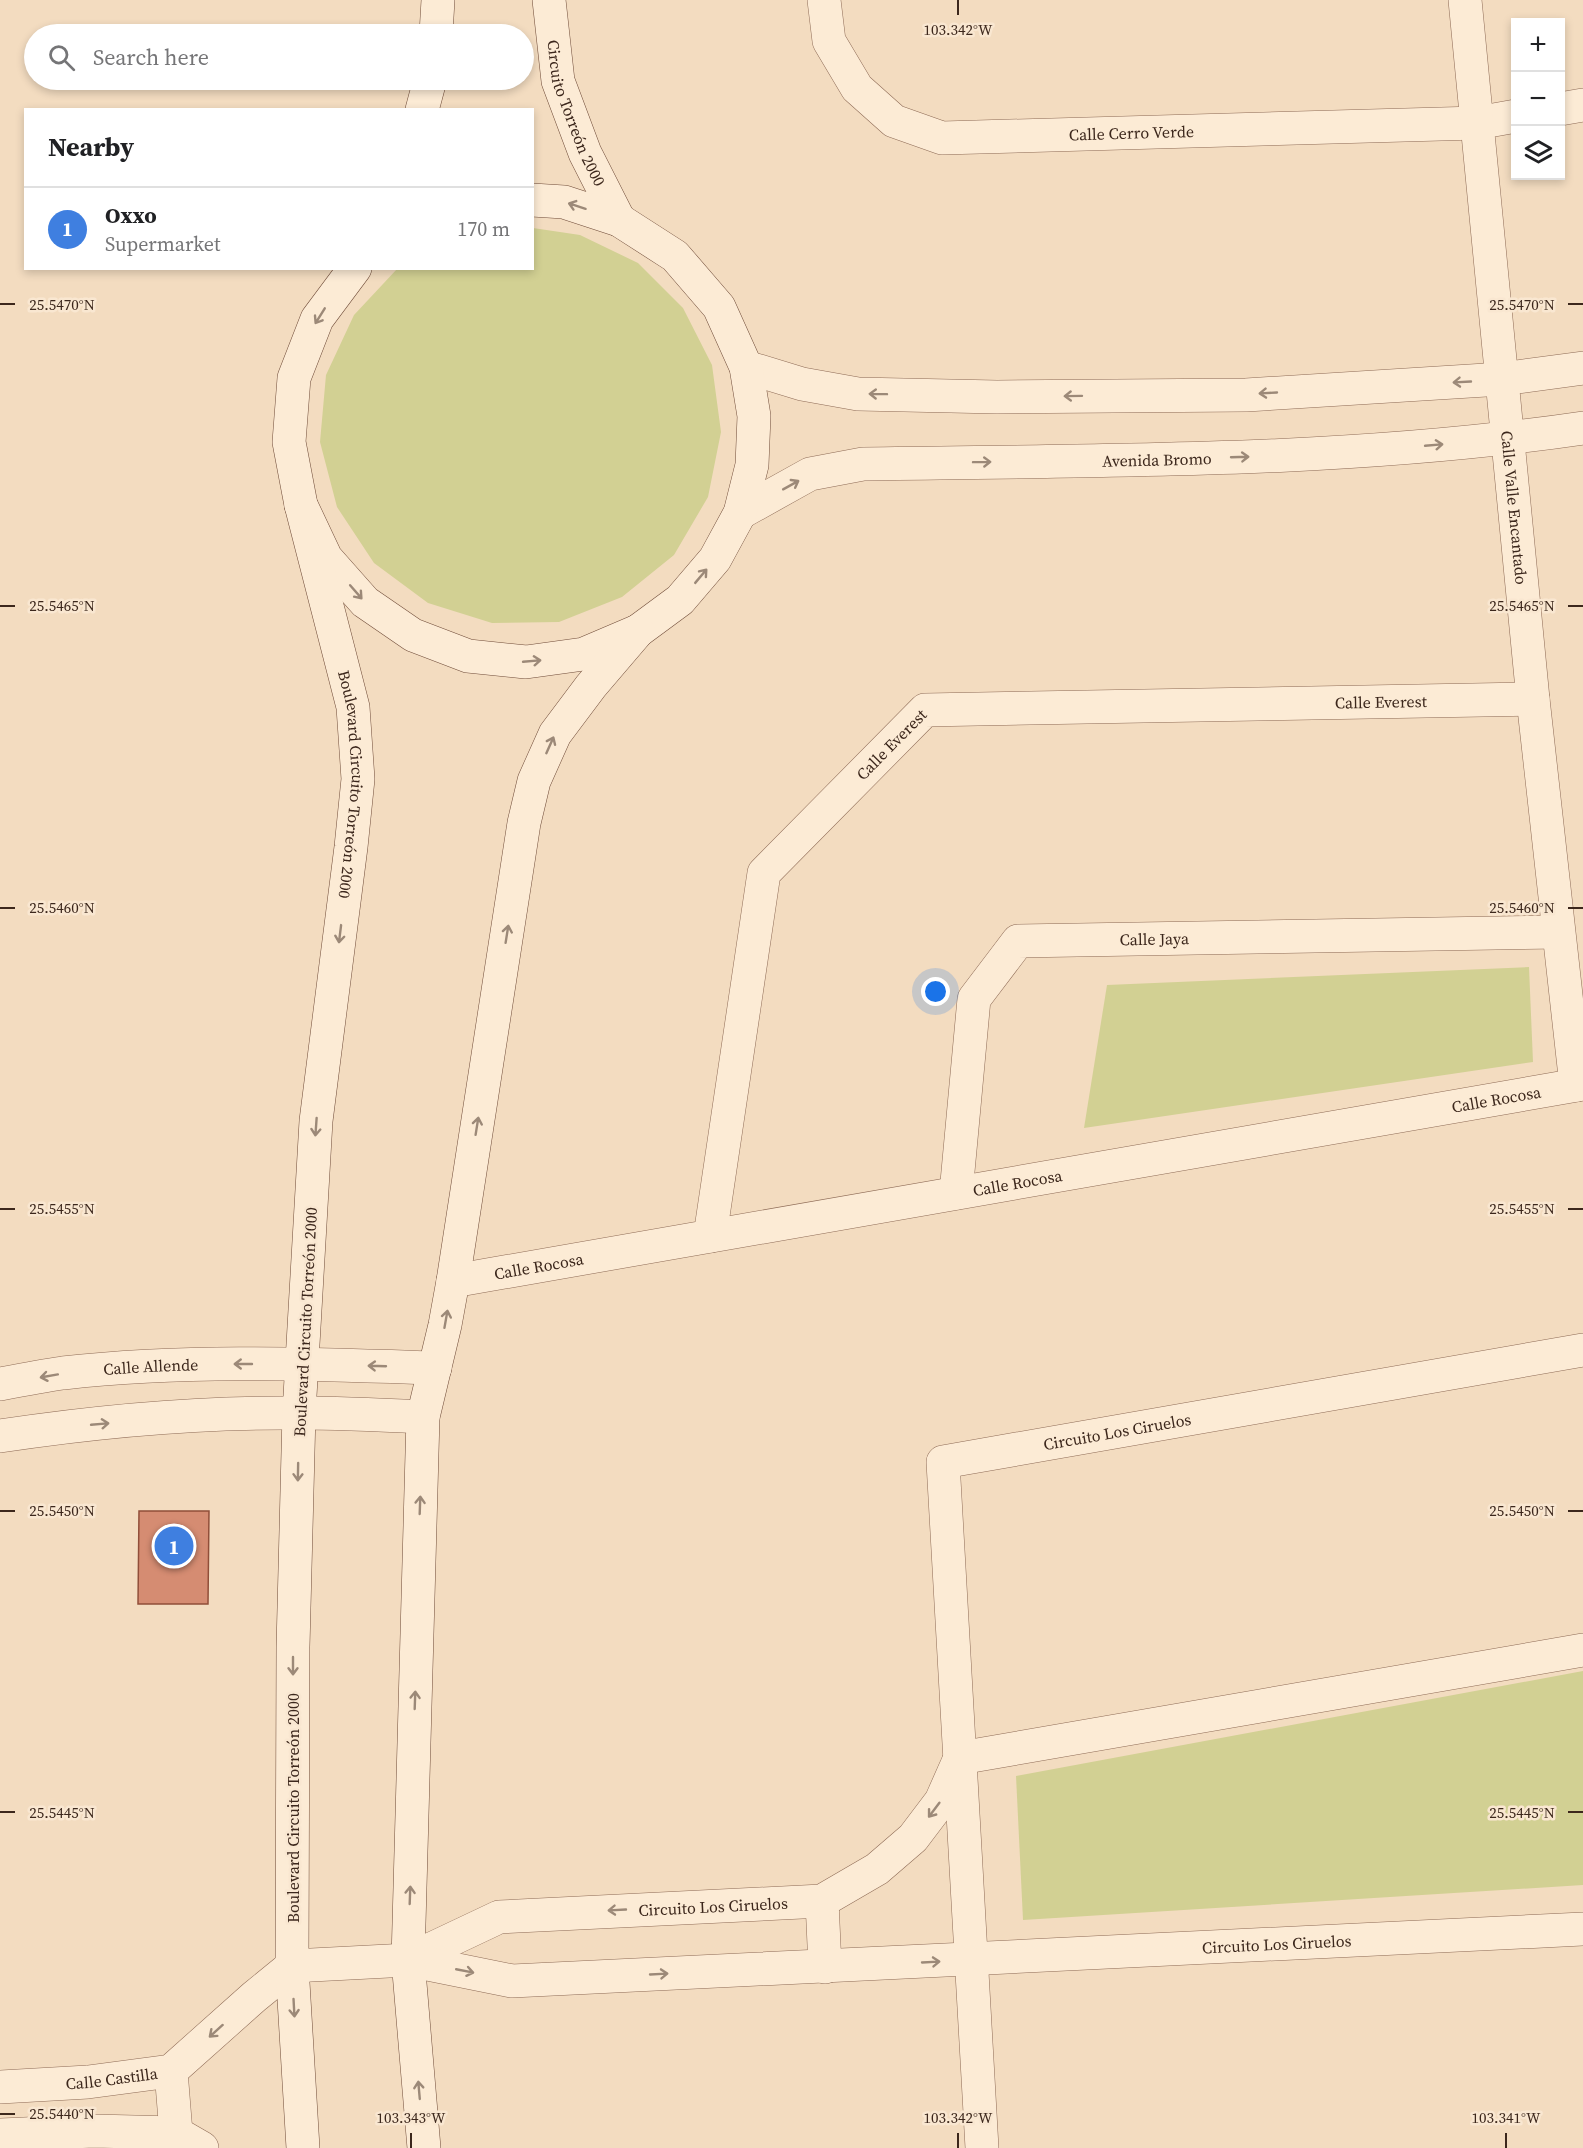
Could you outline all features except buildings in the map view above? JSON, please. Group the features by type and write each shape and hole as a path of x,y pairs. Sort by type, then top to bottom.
{"street":[{"path":"437,24 438,0"},
{"name":"Circuito Torreón 2000","path":"549,0 558,81 585,153 619,220"},
{"name":"Calle Cerro Verde","path":"824,0 829,41 857,88 894,121 942,138 1477,123 1511,117"},
{"name":"Calle Valle Encantado","path":"1466,0 1533,699 1558,932 1579,1084"},
{"path":"423,108 427,90"},
{"path":"1565,108 1583,105"},
{"path":"424,2148 408,1960 423,1417 453,1281 524,823 534,782 555,734 591,686 638,631 680,600 715,560 740,513 752,465 754,416 746,367 719,307 675,256 619,220 564,202 534,200"},
{"path":"354,270 317,319 294,378 289,442 301,505 326,558 365,602 413,635 468,656 526,662 584,654 638,631"},
{"path":"746,367 802,384 858,394 997,397 1246,395 1502,379 1583,368"},
{"name":"Avenida Bromo","path":"740,513 810,474 863,464 1226,457 1357,452 1508,439 1583,428"},
{"name":"Boulevard Circuito Torreón 2000","path":"301,505 353,707 357,779 351,847 316,1121 299,1413 293,1659 292,1966 303,2148"},
{"name":"Calle Everest","path":"710,1236 764,873 925,710 1533,699"},
{"name":"Calle Jaya","path":"956,1193 974,999 1017,941 1558,932"},
{"name":"Calle Rocosa","path":"453,1281 1579,1084"},
{"name":"Circuito Los Ciruelos","path":"982,2148 943,1462 1583,1350"},
{"name":"Calle Allende","path":"0,1384 63,1373 178,1365 302,1364 435,1368"},
{"path":"0,1436 106,1423 221,1415 299,1413 423,1417"},
{"path":"960,1758 1583,1650"},
{"name":"Circuito Los Ciruelos","path":"408,1960 499,1917 822,1901 877,1869 913,1838 941,1801 960,1758"},
{"path":"822,1901 825,1967"},
{"name":"Circuito Los Ciruelos","path":"292,1966 408,1960 512,1981 1583,1929"},
{"name":"Calle Castilla","path":"0,2087 88,2082 171,2071 292,1966"},
{"path":"0,2135 94,2131 189,2141 171,2071"},
{"path":"42,2085 44,2132"}],"shaded area":[{"path":"534,228 580,235 638,263 683,308 712,365 721,432 708,497 674,555 622,597 559,622 492,623 428,603 374,563 337,507 320,442 326,375 354,315 396,270 534,270"},
{"path":"1529,967 1533,1062 1084,1128 1107,985"},
{"path":"1583,1671 1583,1885 1023,1920 1016,1776"}],"place":[{"name":"Oxxo","path":"174,1546"}]}
